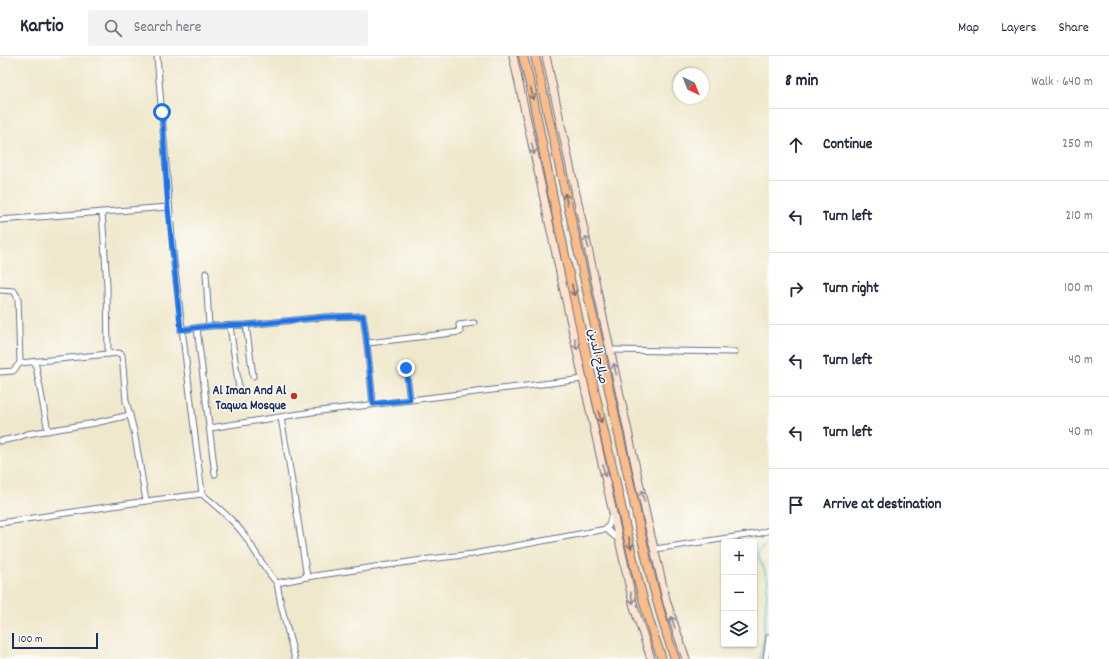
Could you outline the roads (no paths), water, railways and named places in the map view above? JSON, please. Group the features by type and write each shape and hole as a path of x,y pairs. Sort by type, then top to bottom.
{"highway":[{"path":"523,58 536,57"},
{"name":"صلاح الدين","path":"536,57 646,556 660,616 675,659"},
{"name":"صلاح الدين","path":"523,58 531,88 590,375 633,559 651,630 662,659"},
{"path":"548,171 554,170 561,175"}],"main road":[{"path":"513,56 582,379 634,607 651,659"},
{"path":"546,56 655,549 672,620 686,659"}],"street":[{"path":"158,56 168,207 181,330 202,494 226,514 245,536 269,575 277,583 295,659"},
{"path":"0,220 168,207"},
{"path":"102,212 107,285 108,354"},
{"path":"206,273 209,326"},
{"path":"0,290 14,291 18,298 20,363"},
{"path":"181,330 209,326 246,325 325,317 363,316 368,343 367,352 373,404"},
{"path":"368,343 460,332 459,325 474,323"},
{"path":"246,325 252,376"},
{"path":"230,326 239,388"},
{"path":"197,328 215,474"},
{"path":"610,350 734,352"},
{"path":"0,372 13,371 20,363 120,353 122,355 126,402 134,431 146,501"},
{"path":"35,361 48,431"},
{"path":"406,368 410,400"},
{"path":"210,428 281,418 303,413 582,379"},
{"path":"0,441 27,434 95,424 130,415"},
{"path":"281,418 307,577"},
{"path":"0,523 202,494"},
{"path":"277,583 307,577 473,554 606,529 609,525 613,512"},
{"path":"606,529 619,540"},
{"path":"655,549 761,533 769,530"},
{"path":"766,659 769,637"}],"waterway":[{"path":"760,659 763,643 768,580 758,555 759,550 769,542"}],"place":[{"name":"Al Iman And Al Taqwa Mosque","path":"294,396"}]}
